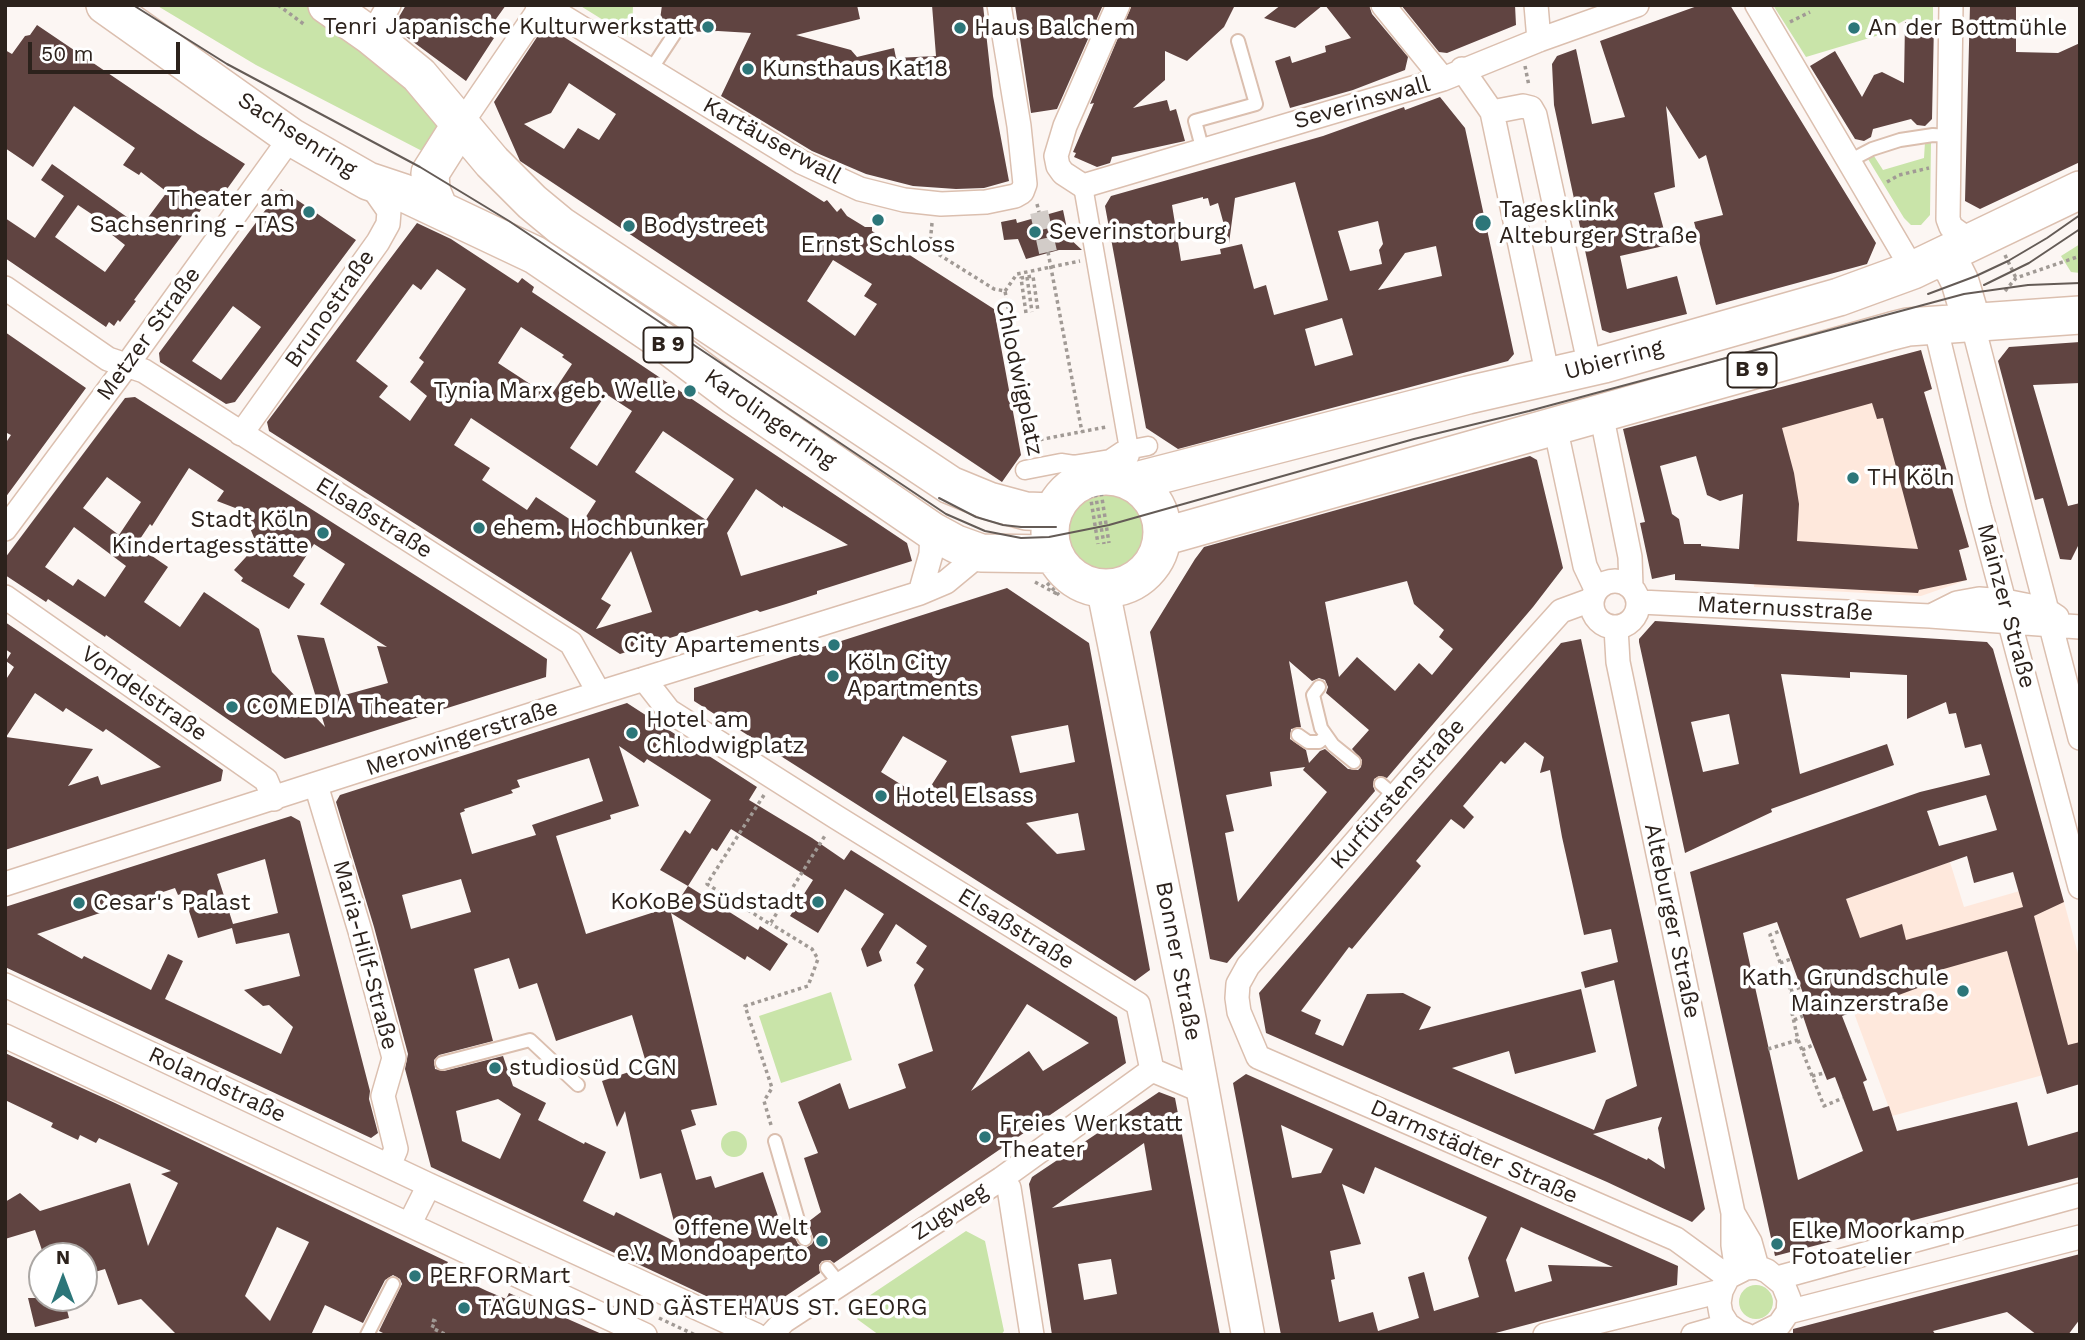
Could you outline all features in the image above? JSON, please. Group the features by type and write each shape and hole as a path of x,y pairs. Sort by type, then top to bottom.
{"main road":[{"name":"Sachsenring","path":"105,5 291,137 379,183"},
{"name":"B 9","path":"327,5 380,21 419,75 461,124"},
{"name":"Karolingerring","path":"461,124 485,155 532,202 561,226 950,485 1002,505 1026,511 1053,512"},
{"path":"439,209 431,190 430,173 461,124"},
{"name":"Karolingerring","path":"379,183 535,255 932,531 981,553 1044,568"},
{"name":"Ubierring","path":"1101,463 1590,367 1839,297 1924,265 2080,190"},
{"path":"1924,265 1947,263 1953,268 1972,323"},
{"name":"Ubierring","path":"1162,537 1892,331 1936,325 2080,315"},
{"path":"1053,512 1044,568 1065,571 1077,581 1103,589 1125,586 1143,575 1156,558 1162,537 1162,524 1154,502 1144,491 1101,463"},
{"name":"Chlodwigplatz","path":"1053,512 1061,497 1073,486 1104,476 1101,463"},
{"name":"Bonner Straße","path":"1103,589 1163,883 1248,1335"}],"street":[{"name":"Kartäuserwall","path":"542,5 801,162 860,189 933,204 986,202 1023,192 1025,184 1019,127 999,5"},
{"path":"461,124 542,5"},
{"path":"1101,463 1125,424 1083,186 1063,173 1056,156 1065,126 1118,5"},
{"path":"1383,5 1492,111 1548,377"},
{"path":"1530,43 1536,5"},
{"name":"Severinswall","path":"1083,186 1452,74 1637,5"},
{"path":"1757,5 1868,192 1924,265"},
{"path":"1951,5 1948,219 1951,227 1972,242"},
{"path":"1492,111 1513,107 1531,108 1535,115 1590,367"},
{"name":"Metzer Straße","path":"5,529 291,137"},
{"name":"Brunostraße","path":"241,434 378,242 387,224 389,211 379,183"},
{"name":"Elsaßstraße","path":"5,288 108,359 144,371 571,643 599,693"},
{"name":"Mainzer Straße","path":"1972,323 2062,622 2080,738"},
{"name":"Mainzer Straße","path":"1936,325 1941,353 2080,887"},
{"path":"1555,426 1585,566 1594,595 1595,617 1601,623 1616,628 1633,620 1635,594 1601,414"},
{"name":"Chlodwigplatz","path":"1031,469 1061,463 1101,463 1148,446"},
{"path":"920,593 932,554 932,531"},
{"name":"Merowingerstraße","path":"5,884 920,593 947,582 981,553"},
{"path":"1594,595 1612,580 1624,583 1635,594"},
{"name":"Maternusstraße","path":"1635,594 1930,616 1957,603 1979,599 2008,611 2062,622"},
{"name":"Kurfürstenstraße","path":"1239,1012 1238,984 1248,966 1311,897 1388,790 1561,611 1594,595"},
{"name":"Vondelstraße","path":"5,597 267,780 274,799"},
{"name":"Alteburger Straße","path":"1616,628 1618,662 1733,1213 1733,1245 1744,1277"},
{"name":"Elsaßstraße","path":"645,679 669,711 773,781 836,817 1138,1004 1152,1070"},
{"name":"Maria-Hilf-Straße","path":"316,785 360,931 398,1074 383,1096 396,1149 389,1166"},
{"name":"Rolandstraße","path":"5,985 429,1185 756,1335"},
{"name":"Darmstädter Straße","path":"1239,1012 1246,1034 1258,1057 1676,1239 1744,1277"},
{"name":"Rolandstraße","path":"5,1036 414,1232 645,1335"},
{"path":"1152,1070 1202,1091"},
{"name":"Zugweg","path":"771,1335 833,1275 1001,1179 1152,1070"},
{"path":"1001,1179 1009,1188 1032,1335"},
{"path":"414,1232 429,1185"},
{"path":"1545,1335 1744,1277 2080,1195"},
{"path":"1766,1334 1779,1325 1787,1312 2080,1237"},
{"name":"Alteburger Straße","path":"1744,1277 1783,1284 1788,1294 1787,1312"},
{"name":"Alteburger Straße","path":"1737,1330 1721,1314 1719,1303 1744,1277"},
{"path":"1693,1335 1737,1330"}],"lane":[{"path":"650,71 677,30"},
{"path":"1203,151 1195,121 1256,104 1238,41"},
{"path":"1849,161 1872,149 1900,140 1934,135 1949,136"},
{"path":"1319,687 1313,695 1321,728 1333,745 1354,762"},
{"path":"1298,735 1308,742 1324,738"},
{"path":"442,1063 530,1040 578,1084"},
{"path":"775,1141 805,1239"},
{"path":"367,1335 393,1284"}],"path":[{"path":"1530,43 1531,108"},
{"path":"1868,192 1899,175 1948,164"},
{"name":"Chlodwigplatz","path":"933,204 930,245 938,254 994,289 1005,291 1033,441 1031,469"},
{"path":"1048,252 1101,463 1104,544"},
{"path":"2016,278 2056,262 2080,256"},
{"path":"1005,291 1017,274 1096,257"},
{"path":"1026,274 1033,276 1038,311"},
{"path":"1026,274 1032,312"},
{"path":"1026,274 1021,278 1026,313"},
{"path":"1101,463 1125,424"},
{"path":"1033,441 1101,463"},
{"path":"1044,568 1059,595 1056,590"},
{"path":"773,781 707,884 812,949 818,958 808,986 745,1006 772,1088 764,1101 775,1141"},
{"path":"771,923 836,817"},
{"path":"1780,931 1770,935 1794,1000 1798,1040 1824,1106 1843,1098"},
{"path":"1780,963 1791,959"},
{"path":"1790,991 1801,987"},
{"path":"1794,1020 1803,1016"},
{"path":"1768,1049 1798,1040"},
{"path":"1802,1049 1813,1045"},
{"path":"1812,1076 1824,1073"},
{"path":"432,1320 435,1321 432,1328 447,1335"}],"shaded area":[{"name":"TH Köln","path":"1921,350 1932,389 1924,392 1969,547 1959,550 1967,580 1921,596 1754,587 1757,538 1736,400"},
{"name":"Kath. Grundschule Mainzerstraße","path":"1950,862 1964,907 2058,880 2080,961 2080,1065 1892,1116 1816,910"}],"green space":[{"path":"156,5 309,5 446,114 424,152 256,65"},
{"path":"579,5 633,5 632,38"},
{"name":"An der Bottmühle","path":"1773,5 1933,5 1933,22 1907,19 1876,36 1806,57"},
{"path":"1925,142 1931,142 1930,215 1921,225 1911,225 1868,159 1874,156 1883,170 1924,158"},
{"path":"2080,244 2080,273 2071,272 2061,256"},
{"path":"1105,488 1130,495 1142,507 1149,532 1142,557 1130,569 1105,576 1080,569 1068,557 1061,532 1068,507 1080,495"},
{"path":"831,992 852,1060 781,1083 759,1016"},
{"path":"734,1131 743,1135 747,1144 743,1153 734,1157 725,1153 721,1144 725,1135"},
{"path":"966,1231 985,1241 1004,1331 1001,1335 879,1335 857,1319 863,1300"},
{"path":"1756,1285 1768,1290 1773,1302 1768,1314 1756,1319 1744,1314 1739,1302 1744,1290"}],"building":[{"path":"406,5 506,5 486,33 494,38 466,81 393,27"},
{"path":"662,5 857,5 860,19 796,35 851,50 857,57 894,48 896,58 936,56 932,5 983,5 993,96 1009,181 984,188 913,186 866,174 812,151 721,96 751,33 689,32 678,21 668,28 659,27"},
{"path":"1015,5 1103,5 1057,109 1031,113"},
{"path":"1132,5 1235,5 1224,27 1187,61 1165,51 1165,80 1133,108 1167,100 1170,111 1176,109 1185,141 1112,157 1110,163 1097,167 1074,157 1076,153 1073,152 1094,103 1090,104"},
{"path":"1281,5 1323,5 1295,28 1264,18"},
{"path":"1325,5 1369,5 1372,14 1408,57 1405,70 1353,90 1290,108 1275,61 1290,56 1292,63 1326,52 1325,46 1351,38"},
{"path":"1401,5 1515,5 1516,25 1447,53 1439,52"},
{"path":"1700,5 1730,5 1876,243 1867,264 1716,305 1694,222 1723,215 1706,155 1699,159 1666,106 1675,187 1654,193 1668,245 1620,256 1627,289 1677,276 1687,314 1610,333 1602,330 1554,105 1552,64 1557,56 1576,49 1592,124 1625,117 1600,41"},
{"path":"1970,5 2016,5 2016,52 2058,53 2080,43 2080,162 1980,209 1965,201"},
{"path":"1905,22 1934,23 1932,119 1925,126 1917,125 1911,119 1873,129 1871,137 1864,141 1855,139 1810,66 1835,51 1862,97 1874,75 1882,72 1904,83"},
{"path":"37,25 245,164 222,196 215,191 134,300 136,301 114,326 109,322 106,327 5,258 5,218 35,238 64,196 41,180 52,164 141,227 167,192 141,172 139,175 123,165 135,148 74,106 33,167 5,148 5,50 12,54 25,36 30,35","holes":["78,205 114,229 111,234 125,245 105,272 55,237"]},
{"path":"545,25 824,202 827,200 837,212 841,208 847,216 865,227 872,227 872,231 994,309 1021,455 1002,482 520,161 494,102","holes":["569,83 616,114 599,140 578,128 564,149 524,124 551,113","833,260 872,284 864,296 877,304 855,336 807,301"]},
{"path":"1440,97 1465,128 1514,354 1508,361 1178,449 1146,428 1105,206 1111,196 1323,136 1404,107 1405,110","holes":["1295,182 1328,300 1274,315 1266,285 1254,289 1242,244 1220,249 1221,254 1181,261 1172,205 1203,197 1208,198 1210,206 1218,203 1229,243 1235,198","1378,221 1383,244 1379,250 1382,264 1350,271 1338,231","1436,246 1442,276 1378,290 1405,253","1342,318 1353,355 1315,366 1305,329"]},
{"path":"281,189 356,240 235,402 226,404 160,362 159,353","holes":["233,306 261,327 221,380 192,361"]},
{"name":"Severinstorburg","path":"1063,210 1069,238 1082,250 1059,250 1026,259 1018,239 1004,240 1001,222 1016,219 1017,223"},
{"path":"417,223 451,239 518,283 522,278 534,287 532,292 907,543 912,561 817,591 817,594 786,604 760,612 757,610 620,654 269,431 267,422","holes":["437,269 466,289 419,358 424,362 410,382 427,396 410,421 379,397 388,386 356,361 413,284 421,290","521,327 564,355 562,357 572,364 550,397 498,363","606,394 632,411 597,466 570,448","471,418 596,501 580,526 536,497 527,510 482,480 490,468 454,445","663,431 734,479 706,520 635,472","756,489 783,508 848,545 741,576 727,533","631,551 652,612 596,629 611,605 601,599"]},
{"path":"5,332 86,388 5,498 5,444 11,435 5,432"},
{"path":"2080,342 2080,383 2033,385 2068,506 2080,503 2080,542 2071,560 2060,559 2043,498 2035,500 1998,361 2009,347"},
{"name":"TH Köln","path":"1921,350 1932,389 1924,392 1969,547 1959,550 1967,580 1919,590 1918,593 1675,580 1675,574 1652,579 1640,523 1645,522 1623,429","holes":["1872,403 1877,419 1883,418 1918,549 1797,541 1799,504 1782,428","1696,456 1707,495 1720,501 1743,494 1739,549 1684,544 1679,519 1672,514 1660,466"]},
{"path":"135,397 547,659 546,677 285,759 106,635 105,637 48,599 46,602 5,575 5,558 125,398","holes":["189,468 224,491 217,501 251,514 250,528 257,545 234,570 243,578 241,581 289,609 305,584 293,576 314,544 345,564 320,604 387,647 377,646 388,683 341,696 324,638 297,635 325,727 272,672 259,629 204,592 180,627 144,602 168,567 136,545 150,524 152,526","107,477 141,502 119,535 83,508","74,527 126,566 105,597 78,579 73,586 45,567"]},
{"path":"1530,456 1537,460 1563,568 1387,778 1379,776 1374,779 1375,791 1227,963 1210,959 1150,632 1204,547","holes":["1407,581 1414,604 1444,630 1439,637 1453,649 1432,675 1419,663 1395,691 1357,657 1339,677 1325,602","1289,661 1312,681 1319,678 1325,680 1328,687 1326,693 1369,730 1352,749 1362,760 1361,767 1358,770 1348,769 1325,749 1309,763 1306,750 1290,739 1291,729 1301,727","1305,767 1303,770 1327,792 1238,902 1225,833 1234,831 1226,795 1272,786 1270,772"]},
{"path":"1007,588 1089,643 1150,970 1135,981 694,701 694,688","holes":["1068,725 1075,762 1020,773 1011,736","903,736 947,761 929,789 918,795 881,772","1078,813 1085,850 1057,854 1026,823"]},
{"path":"1655,621 1987,642 1993,649 2064,902 2034,916 2068,1045 2080,1042 2080,1084 2047,1094 2007,951 1919,976 1923,986 1842,1016 1867,1080 1863,1082 1873,1111 1889,1106 1897,1131 2017,1102 2028,1146 2080,1131 2080,1177 1775,1256 1690,872 1920,792 1990,775 1981,744 1965,748 1956,713 1949,714 1946,702 1907,719 1907,675 1850,672 1850,678 1781,674 1800,774 1887,744 1894,765 1771,809 1772,812 1685,853 1639,639","holes":["1729,714 1739,764 1703,772 1691,722","1986,795 1997,830 1939,846 1927,811","1967,856 1974,883 2013,872 2023,907 1906,940 1902,924 1860,938 1846,899","1777,922 1808,1007 1801,1010 1810,1037 1827,1080 1835,1077 1863,1151 1798,1180 1743,933"]},
{"path":"5,622 223,770 221,781 5,850 5,681 14,667 6,661 11,653 5,649","holes":["35,693 63,712 66,708 103,732 106,729 161,767 101,785 98,776 68,786 93,749 6,737"]},
{"path":"1581,639 1705,1209 1692,1222 1266,1033 1259,993 1561,643","holes":["1525,742 1544,757 1540,773 1550,770 1584,935 1611,929 1618,962 1581,972 1585,988 1614,980 1637,1086 1606,1100 1594,1130 1452,1068 1509,1051 1515,1074 1596,1052 1581,989 1419,1030 1431,1007 1403,993 1367,994 1343,1046 1315,1034 1321,1020 1301,1011 1349,947 1352,949 1421,866 1416,861 1451,819 1464,829 1474,817 1463,806 1501,761 1505,764","1662,1117 1658,1128 1665,1169 1648,1158 1647,1160 1593,1134"]},
{"path":"627,703 757,787 749,800 844,860 851,850 1117,1017 1126,1063 834,1263 830,1260 822,1261 819,1265 820,1273 753,1318 431,1167 405,1069 408,1054 374,927 336,802 340,795","holes":["619,746 644,763 647,759 711,800 690,834 685,830 660,870 688,886 671,912 670,907 586,934 556,836 611,819 610,815 639,806","589,758 603,801 532,825 536,835 472,854 460,813 465,811 464,809 513,793 511,790 520,787 517,780","731,829 813,880 790,916 818,933 845,889 884,914 861,949 867,967 882,961 879,952 896,924 927,946 916,963 924,969 914,985 933,1051 898,1064 906,1088 849,1109 840,1083 798,1102 818,1153 804,1158 821,1212 808,1222 814,1240 806,1248 798,1244 792,1232 785,1237 763,1172 715,1188 711,1176 696,1180 681,1130 696,1125 691,1110 717,1105 671,913 745,960 747,956 770,971 788,944 760,926 758,930 688,886 712,848 717,851","461,879 471,912 411,929 402,895","509,958 519,989 537,983 556,1041 632,1015 647,1066 602,1081 617,1127 625,1111 640,1179 661,1173 680,1244 616,1212 614,1216 583,1201 606,1152 585,1142 584,1144 538,1120 546,1103 513,1086 503,1056 444,1071 435,1069 434,1060 439,1055 493,1041 474,969","1027,1004 1089,1043 1043,1071 1029,1051 971,1091","498,1099 521,1114 500,1159 462,1141 456,1111"]},
{"path":"291,816 300,821 370,1091 369,1099 378,1133 371,1138 5,967 5,907","holes":["265,859 278,913 233,924 217,874","175,888 178,895 183,893 198,938 232,928 236,944 289,933 300,976 244,990 263,1006 269,1005 293,1027 281,1054 165,999 183,961 168,954 151,990 84,956 82,959 37,934"]},
{"path":"5,1053 448,1262 443,1270 487,1291 506,1299 509,1293 604,1335 387,1335 379,1331 402,1284 400,1279 393,1275 385,1280 363,1323 325,1305 311,1335 177,1335 141,1299 118,1305 105,1269 98,1271 98,1242 39,1242 35,1230 5,1239 5,1202 20,1193 40,1211 130,1183 148,1246 178,1183 161,1174 171,1171 99,1138 96,1143 80,1135 78,1140 51,1127 53,1123 5,1100","holes":["277,1227 309,1242 270,1321 245,1296"]},
{"path":"1246,1074 1678,1266 1677,1285 1488,1335 1281,1335 1233,1083","holes":["1281,1125 1333,1149 1321,1173 1292,1178","1375,1167 1487,1217 1468,1258 1479,1297 1434,1311 1424,1272 1408,1277 1419,1318 1378,1331 1373,1312 1339,1322 1331,1280 1335,1279 1330,1251 1361,1244 1342,1184 1364,1194","1521,1227 1613,1267 1548,1265 1552,1281 1515,1292 1506,1260"]},
{"path":"1159,1092 1175,1098 1220,1335 1052,1335 1029,1184 1032,1177","holes":["1144,1143 1152,1190 1052,1208","1111,1259 1117,1294 1084,1300 1078,1264"]},
{"path":"2080,1254 2080,1319 2068,1335 2037,1335 2007,1312 1933,1331 1936,1335 1793,1335 1793,1329"},
{"path":"31,1312 68,1312 69,1318 35,1327"}],"tunnel":[{"path":"1039,212 1048,252"}],"tram line":[{"path":"133,5 227,64 420,167 509,221 946,514 985,531 1021,538 1049,537 1109,525 1414,439 1529,411 1964,294 2028,285 2080,283"},
{"path":"1928,294 2008,261 2080,215"},
{"path":"1984,285 2029,263 2080,229"},
{"path":"939,498 976,517 1003,525 1056,527"}],"place":[{"name":"Tenri Japanische Kulturwerkstatt","path":"708,27"},
{"name":"Haus Balchem","path":"960,28"},
{"name":"An der Bottmühle","path":"1854,28"},
{"name":"Kunsthaus Kat18","path":"748,69"},
{"name":"Theater am Sachsenring - TAS","path":"309,212"},
{"name":"Ernst Schloss","path":"878,220"},
{"name":"Tagesklink Alteburger Straße","path":"1483,223"},
{"name":"Bodystreet","path":"629,226"},
{"name":"Severinstorburg","path":"1035,232"},
{"name":"Tynia Marx geb. Welle","path":"690,391"},
{"name":"TH Köln","path":"1853,478"},
{"name":"ehem. Hochbunker","path":"479,528"},
{"name":"Stadt Köln Kindertagesstätte","path":"323,533"},
{"name":"City Apartements","path":"834,645"},
{"name":"Köln City Apartments","path":"833,676"},
{"name":"COMEDIA Theater","path":"232,707"},
{"name":"Hotel am Chlodwigplatz","path":"632,733"},
{"name":"Hotel Elsass","path":"881,796"},
{"name":"KoKoBe Südstadt","path":"818,902"},
{"name":"Cesar's Palast","path":"79,903"},
{"name":"Kath. Grundschule Mainzerstraße","path":"1963,991"},
{"name":"studiosüd CGN","path":"495,1068"},
{"name":"Freies Werkstatt Theater","path":"985,1137"},
{"name":"Offene Welt e.V. Mondoaperto","path":"822,1241"},
{"name":"Elke Moorkamp Fotoatelier","path":"1777,1244"},
{"name":"PERFORMart","path":"415,1276"},
{"name":"TAGUNGS- UND GÄSTEHAUS ST. GEORG","path":"464,1308"}]}
